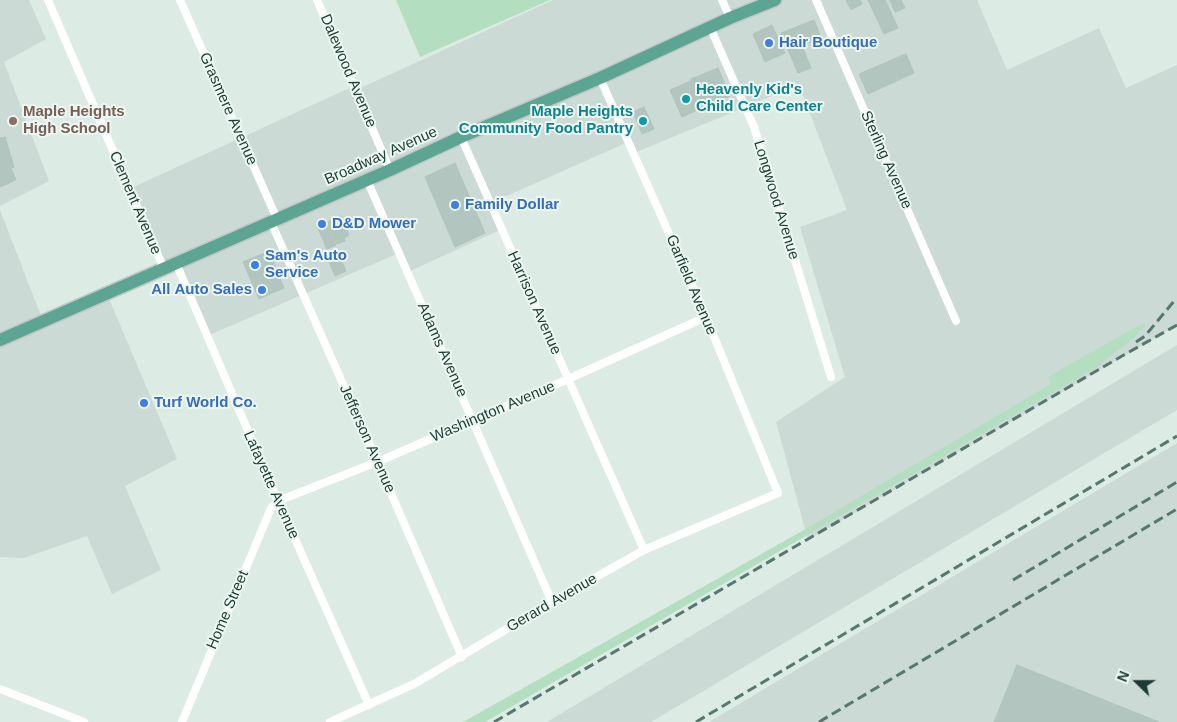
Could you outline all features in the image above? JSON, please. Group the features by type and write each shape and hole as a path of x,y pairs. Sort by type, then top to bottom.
{"main road":[{"name":"Broadway Avenue","path":"0,340 390,170 461,137 600,78 730,18 775,0"}],"street":[{"name":"Clement Avenue","path":"48,0 164,269"},
{"name":"Grasmere Avenue","path":"180,0 274,220"},
{"name":"Dalewood Avenue","path":"317,0 390,170"},
{"path":"722,0 730,18"},
{"name":"Sterling Avenue","path":"816,0 956,321"},
{"name":"Longwood Avenue","path":"710,28 754,127 830,377"},
{"name":"Garfield Avenue","path":"600,78 706,317 778,493"},
{"name":"Harrison Avenue","path":"461,137 644,550"},
{"name":"Adams Avenue","path":"367,180 552,602"},
{"name":"Jefferson Avenue","path":"274,220 462,657"},
{"name":"Lafayette Avenue","path":"176,263 278,501 370,705"},
{"name":"Washington Avenue","path":"278,501 377,462 706,317"},
{"name":"Gerard Avenue","path":"330,722 414,684 644,550 778,493"},
{"name":"Home Street","path":"182,722 271,508 278,501"},
{"path":"0,689 84,722"}],"shaded area":[{"name":"Maple Heights High School","path":"0,0 29,0 46,39 4,62 49,181 0,206"},
{"path":"553,0 977,0 1007,70 1099,28 1126,88 1177,65 1177,325 808,540 776,422 845,377 800,227 847,210 799,85 634,153 628,142 491,203 502,229 408,272 399,253 207,336 176,264 164,269 129,189 354,86 356,90"},
{"path":"0,210 43,321 107,294 177,459 125,486 161,570 112,594 87,536 24,558 0,557"},
{"path":"1177,345 1177,410 651,722 547,722"},
{"path":"1177,443 1177,722 709,722 826,652"}],"green space":[{"path":"396,0 550,0 420,57"},
{"path":"1143,323 1146,326 1097,367 485,722 463,722 804,530 1051,384 1048,377"}],"building":[{"path":"846,0 860,0 862,4 851,10"},
{"path":"868,0 885,0 898,28 884,34"},
{"path":"890,0 901,0 905,8 895,12"},
{"path":"814,20 821,38 802,46 811,68 798,73 781,33"},
{"name":"Hair Boutique","path":"772,25 785,53 765,62 753,34"},
{"path":"906,54 914,73 868,94 859,74"},
{"path":"718,68 730,96 703,107 691,79"},
{"name":"Heavenly Kid's Child Care Center","path":"691,81 702,108 682,117 670,90"},
{"name":"Maple Heights Community Food Pantry","path":"644,107 654,129 642,134 633,112"},
{"path":"5,137 14,167 11,168 16,180 0,187 0,138"},
{"name":"Family Dollar","path":"455,163 485,233 455,247 425,177"},
{"path":"341,216 349,235 344,238 345,241 337,244 327,222"},
{"path":"325,220 336,245 327,249 316,224"},
{"path":"269,251 284,288 259,299 243,262"},
{"path":"340,257 346,271 335,276 329,262"},
{"path":"1017,665 1159,722 994,722"}],"railway":[{"path":"1136,342 1145,336 1175,300"},
{"path":"494,722 1177,325"},
{"path":"696,722 1177,436"},
{"path":"1013,580 1177,482"},
{"path":"819,722 1177,509"}],"place":[{"name":"Hair Boutique","path":"769,43"},
{"name":"Heavenly Kid's Child Care Center","path":"686,99"},
{"name":"Maple Heights High School","path":"13,121"},
{"name":"Maple Heights Community Food Pantry","path":"643,121"},
{"name":"Family Dollar","path":"455,205"},
{"name":"D&D Mower","path":"322,224"},
{"name":"Sam's Auto Service","path":"255,265"},
{"name":"All Auto Sales","path":"262,290"},
{"name":"Turf World Co.","path":"144,403"}]}
